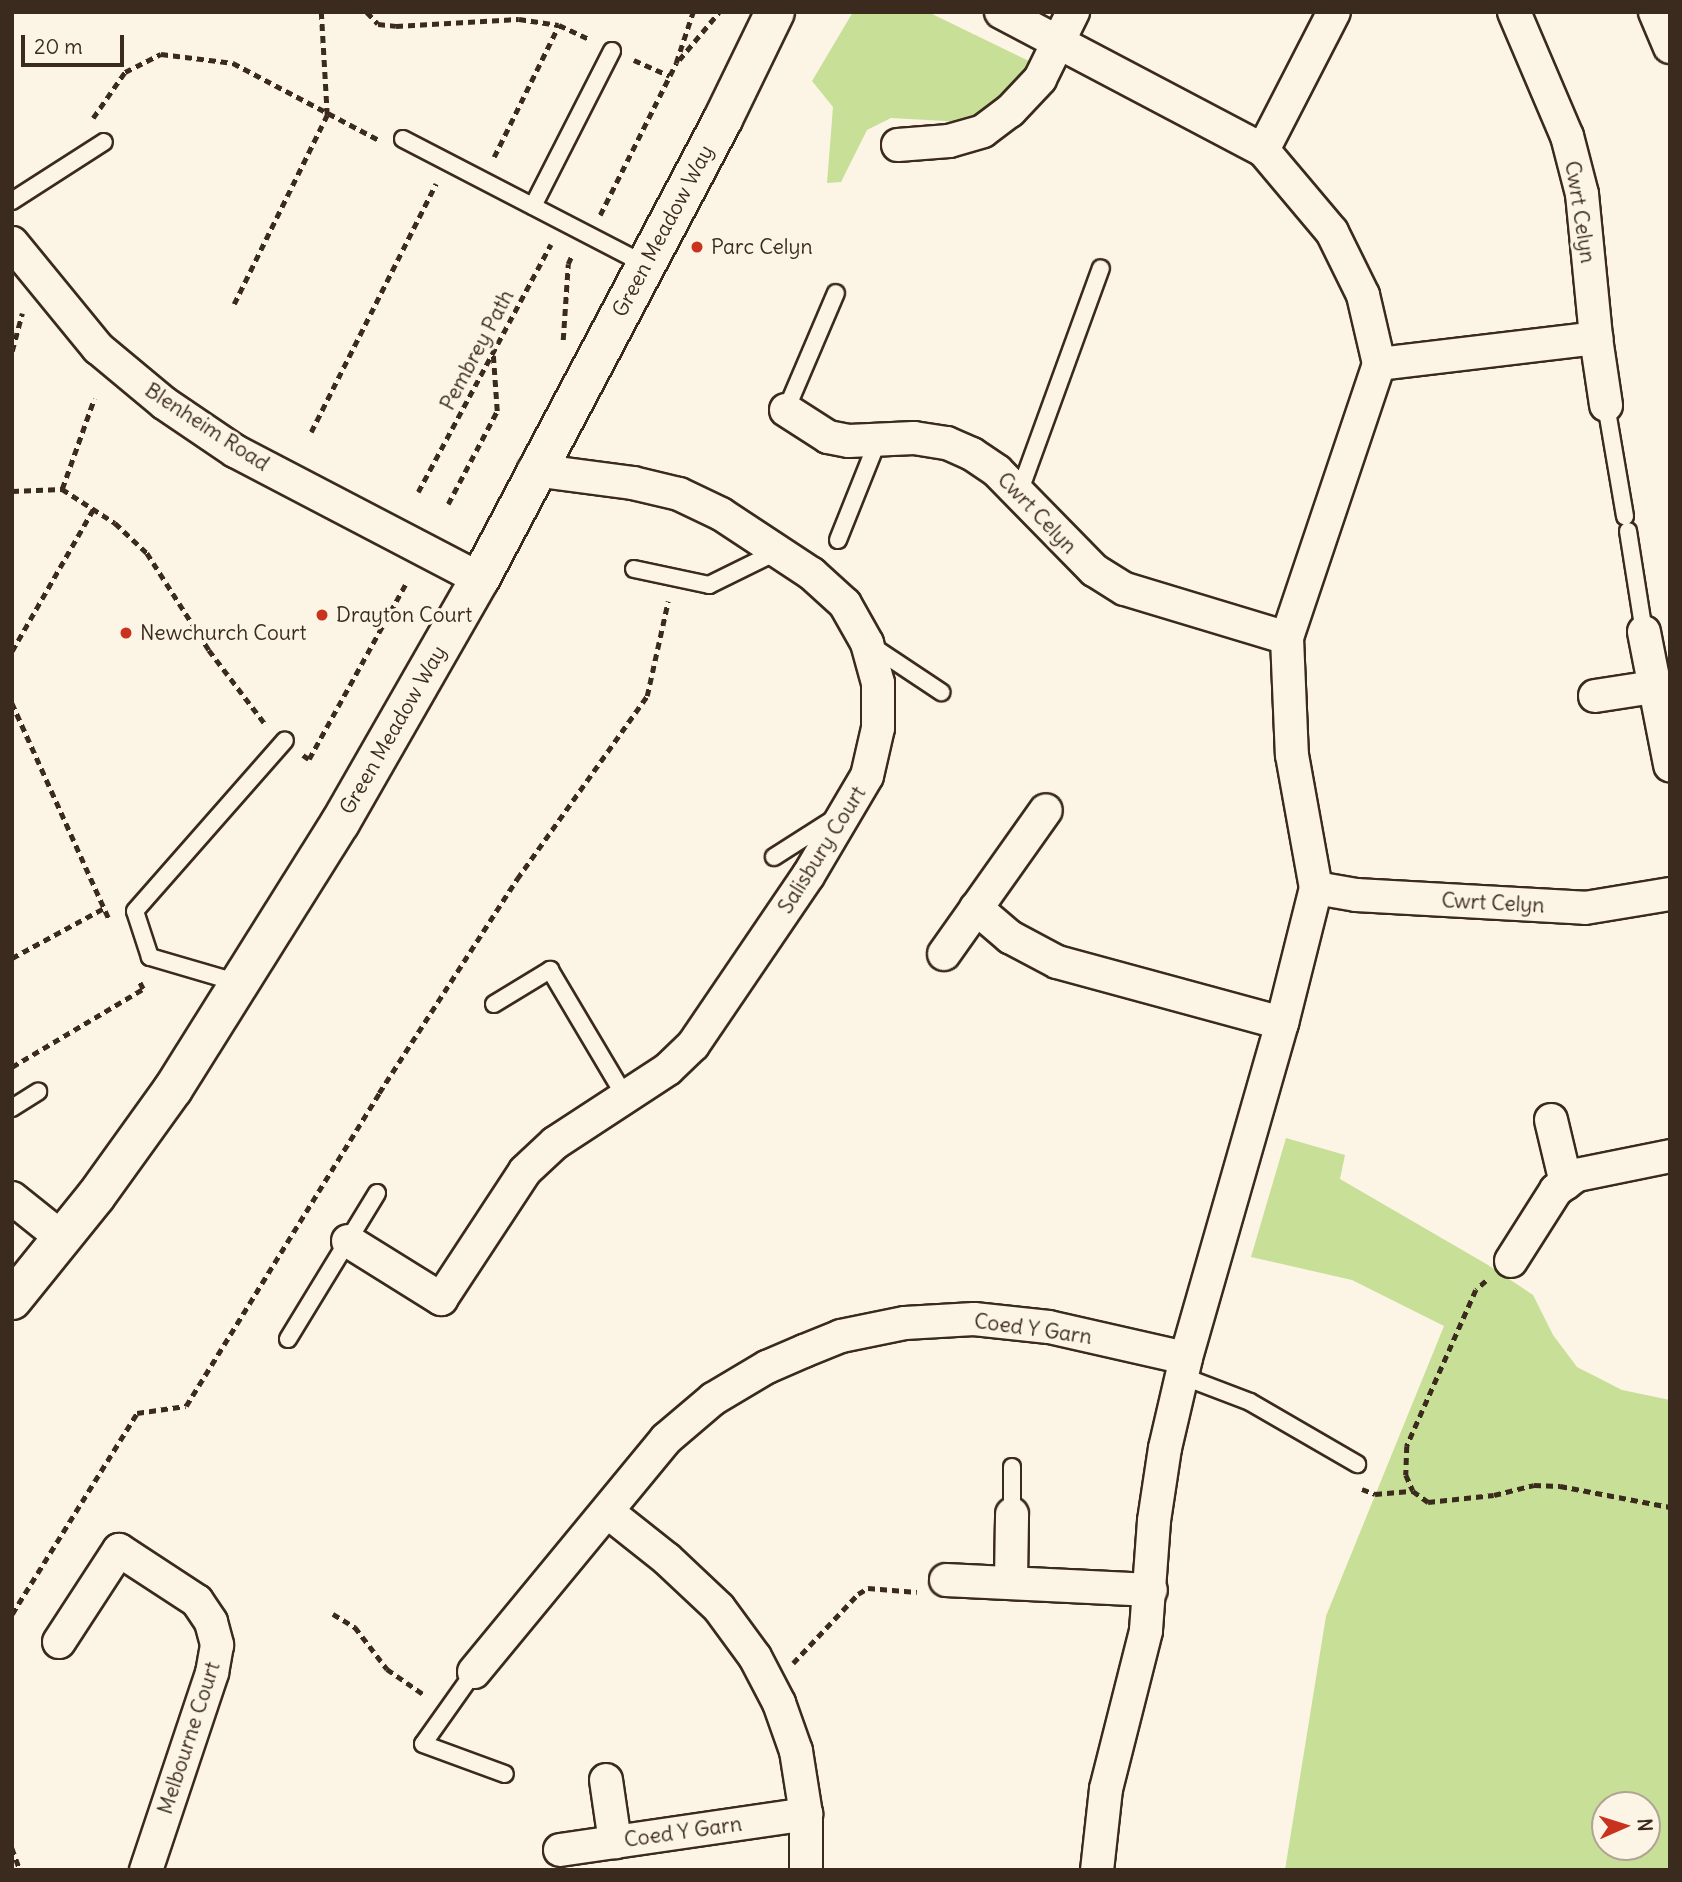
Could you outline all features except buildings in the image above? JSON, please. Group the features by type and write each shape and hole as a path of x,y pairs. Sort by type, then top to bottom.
{"street":[{"name":"Green Meadow Way","path":"12,1300 62,1238 173,1089 340,823 480,579 534,470 723,118 775,12"},
{"path":"1001,12 1263,150 1332,232 1363,295 1379,364 1287,638 1292,755 1316,888 1282,1023 1184,1367 1165,1448 1154,1521 1146,1631 1106,1789 1097,1870"},
{"path":"898,145 949,141 983,131 1010,111 1040,79 1073,12"},
{"path":"1263,150 1334,12"},
{"name":"Cwrt Celyn","path":"1514,12 1567,136 1582,194 1595,338 1606,405"},
{"path":"1655,12 1670,47"},
{"name":"Blenheim Road","path":"12,243 98,348 164,403 235,451 480,579"},
{"path":"1379,364 1595,338"},
{"name":"Cwrt Celyn","path":"786,410 828,437 877,440 914,438 947,443 972,454 997,471 1067,546 1094,570 1125,589 1287,638"},
{"name":"Salisbury Court","path":"348,1241 441,1299 525,1171 555,1143 668,1069 693,1045 808,876 867,776 878,728 878,683 867,643 845,604 812,574 778,551 721,514 679,494 633,483 534,470"},
{"name":"Cwrt Celyn","path":"1644,632 1670,765"},
{"path":"1595,696 1653,687"},
{"path":"943,954 1046,810"},
{"name":"Cwrt Celyn","path":"1316,888 1356,895 1585,908 1670,894"},
{"path":"976,908 1010,937 1056,962 1282,1023"},
{"path":"1551,1120 1566,1183"},
{"path":"1511,1261 1556,1190 1577,1175 1670,1156"},
{"path":"12,1198 62,1238"},
{"name":"Coed Y Garn","path":"474,1672 608,1513 666,1439 713,1399 767,1367 841,1336 905,1323 974,1319 1049,1327 1184,1367"},
{"path":"608,1513 667,1559 719,1608 755,1657 796,1751 806,1814 806,1870"},
{"path":"1012,1514 1012,1581"},
{"name":"Melbourne Court","path":"59,1642 119,1550 197,1601 211,1622 217,1645 212,1673 146,1870"},
{"path":"952,1580 1151,1590"},
{"path":"606,1780 615,1842"},
{"name":"Coed Y Garn","path":"560,1850 806,1814"}],"lane":[{"path":"533,206 612,51"},
{"path":"403,139 644,264"},
{"path":"12,201 103,142"},
{"path":"1019,493 1101,268"},
{"path":"786,410 836,293"},
{"name":"Cwrt Celyn","path":"1606,405 1644,632"},
{"path":"838,540 877,440"},
{"path":"634,569 709,585 778,551"},
{"path":"867,643 941,692"},
{"path":"241,983 150,957 135,911 285,740"},
{"path":"774,858 846,811"},
{"path":"494,1004 550,970 626,1098"},
{"path":"12,1108 38,1092"},
{"path":"288,1339 377,1194"},
{"path":"1184,1367 1357,1464"},
{"path":"1012,1467 1012,1514"},
{"path":"474,1672 423,1744 505,1774"}],"path":[{"path":"234,304 327,115 321,12"},
{"path":"367,12 378,24 396,26 519,19 559,24 670,76"},
{"path":"590,365 562,347 568,264 587,234 670,76 693,12"},
{"path":"676,63 719,12"},
{"path":"483,180 559,24"},
{"path":"103,142 90,122 124,72 162,54 233,64 386,144 403,139"},
{"path":"311,432 447,162"},
{"name":"Pembrey Path","path":"418,492 563,222"},
{"path":"12,351 22,313"},
{"path":"448,504 497,411 493,353"},
{"path":"62,489 94,399"},
{"path":"12,491 62,489 115,523 148,553 225,671 262,722 309,759 405,585"},
{"path":"12,651 94,508"},
{"path":"12,1614 137,1413 186,1406 379,1093 510,890 647,696 673,578"},
{"path":"12,703 115,931"},
{"path":"12,958 104,908"},
{"path":"12,1067 143,989 137,978"},
{"path":"1511,1261 1476,1290 1407,1446 1406,1475 1413,1491 1428,1502 1493,1494 1534,1485 1560,1486 1670,1507"},
{"path":"1357,1464 1360,1488 1375,1494 1413,1491"},
{"path":"769,1684 790,1667 858,1594 868,1588 933,1592 952,1580"},
{"path":"333,1614 355,1628 387,1669 433,1701"},
{"path":"12,1848 20,1870"}],"green space":[{"path":"853,12 928,12 1035,64 1007,101 964,122 891,118 867,130 841,182 827,183 833,107 812,81"},
{"path":"1286,1138 1345,1155 1340,1179 1488,1265 1533,1295 1553,1335 1577,1367 1622,1390 1670,1400 1670,1870 1285,1870 1326,1616 1444,1326 1352,1280 1251,1257"}],"place":[{"name":"Parc Celyn","path":"697,247"},
{"name":"Drayton Court","path":"322,615"},
{"name":"Newchurch Court","path":"126,633"}]}
